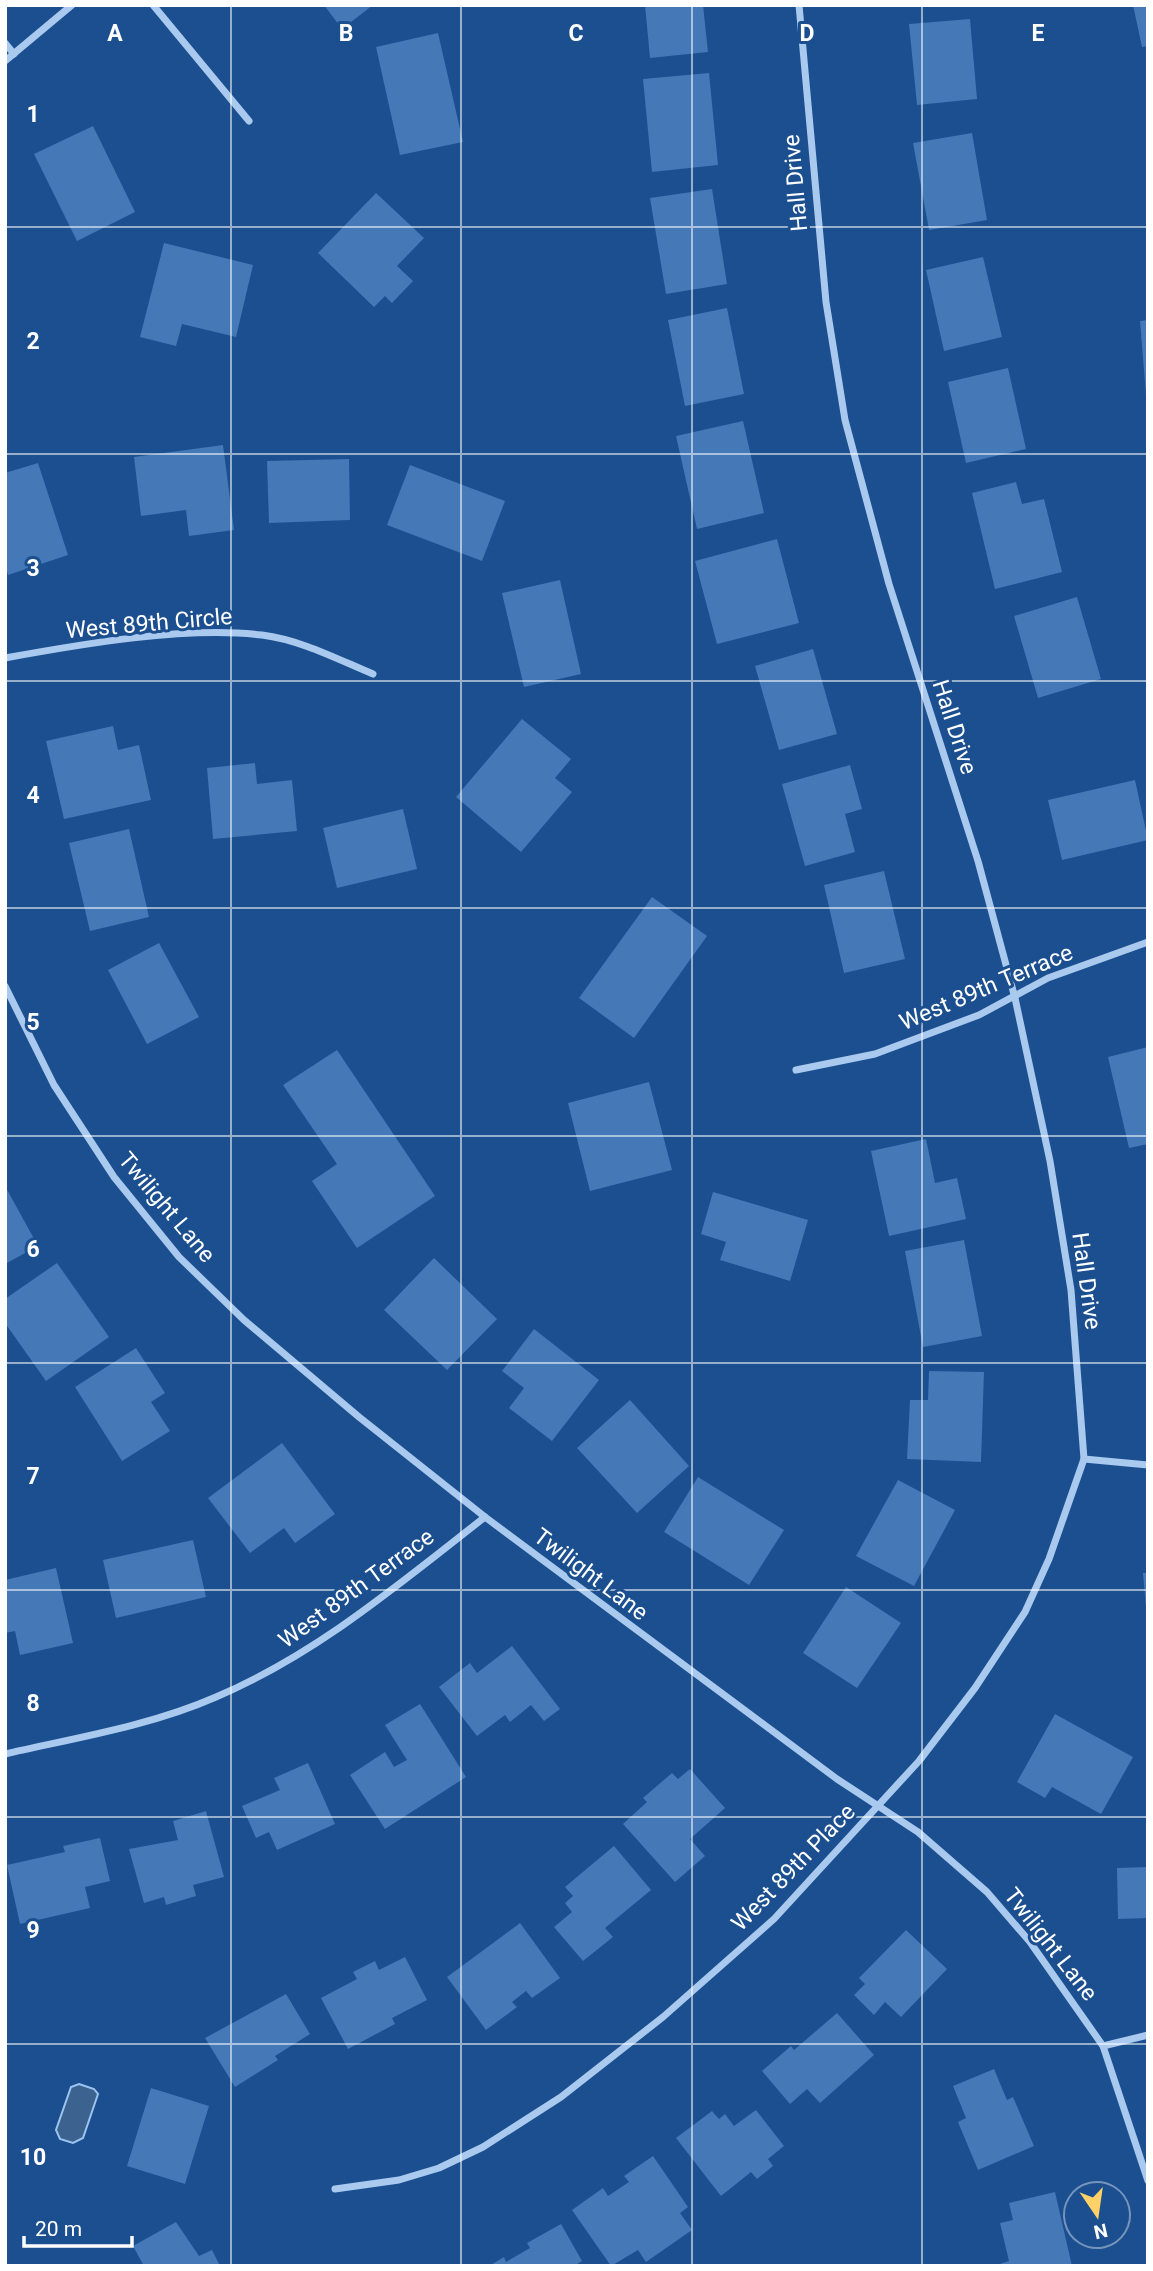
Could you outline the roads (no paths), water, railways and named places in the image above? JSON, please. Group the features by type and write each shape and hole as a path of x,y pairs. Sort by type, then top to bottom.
{"street":[{"path":"5,61 72,5"},
{"path":"153,5 249,121"},
{"name":"Hall Drive","path":"799,5 826,302 845,420 890,584 978,861 1014,998 1050,1161 1069,1277 1081,1385 1084,1459"},
{"path":"5,43 14,54"},
{"name":"West 89th Circle","path":"5,658 184,635 262,635 302,644 373,674"},
{"name":"West 89th Terrace","path":"796,1070 875,1054 979,1015 1048,978 1148,942"},
{"name":"Twilight Lane","path":"5,986 54,1086 114,1177 179,1257 244,1320 348,1409 485,1517 634,1630 918,1832 987,1892 1030,1942 1103,2046 1148,2181"},
{"path":"1084,1459 1148,1465"},
{"name":"West 89th Place","path":"335,2189 399,2180 439,2168 483,2147 561,2097 663,2017 774,1919 919,1761 975,1688 1025,1612 1049,1559 1084,1459"},
{"name":"West 89th Terrace","path":"5,1754 146,1720 214,1698 286,1663 354,1619 485,1517"},
{"path":"1103,2046 1148,2035"}],"water":[{"path":"79,2084 94,2089 98,2094 83,2138 73,2143 60,2139 56,2130 71,2087"}]}
